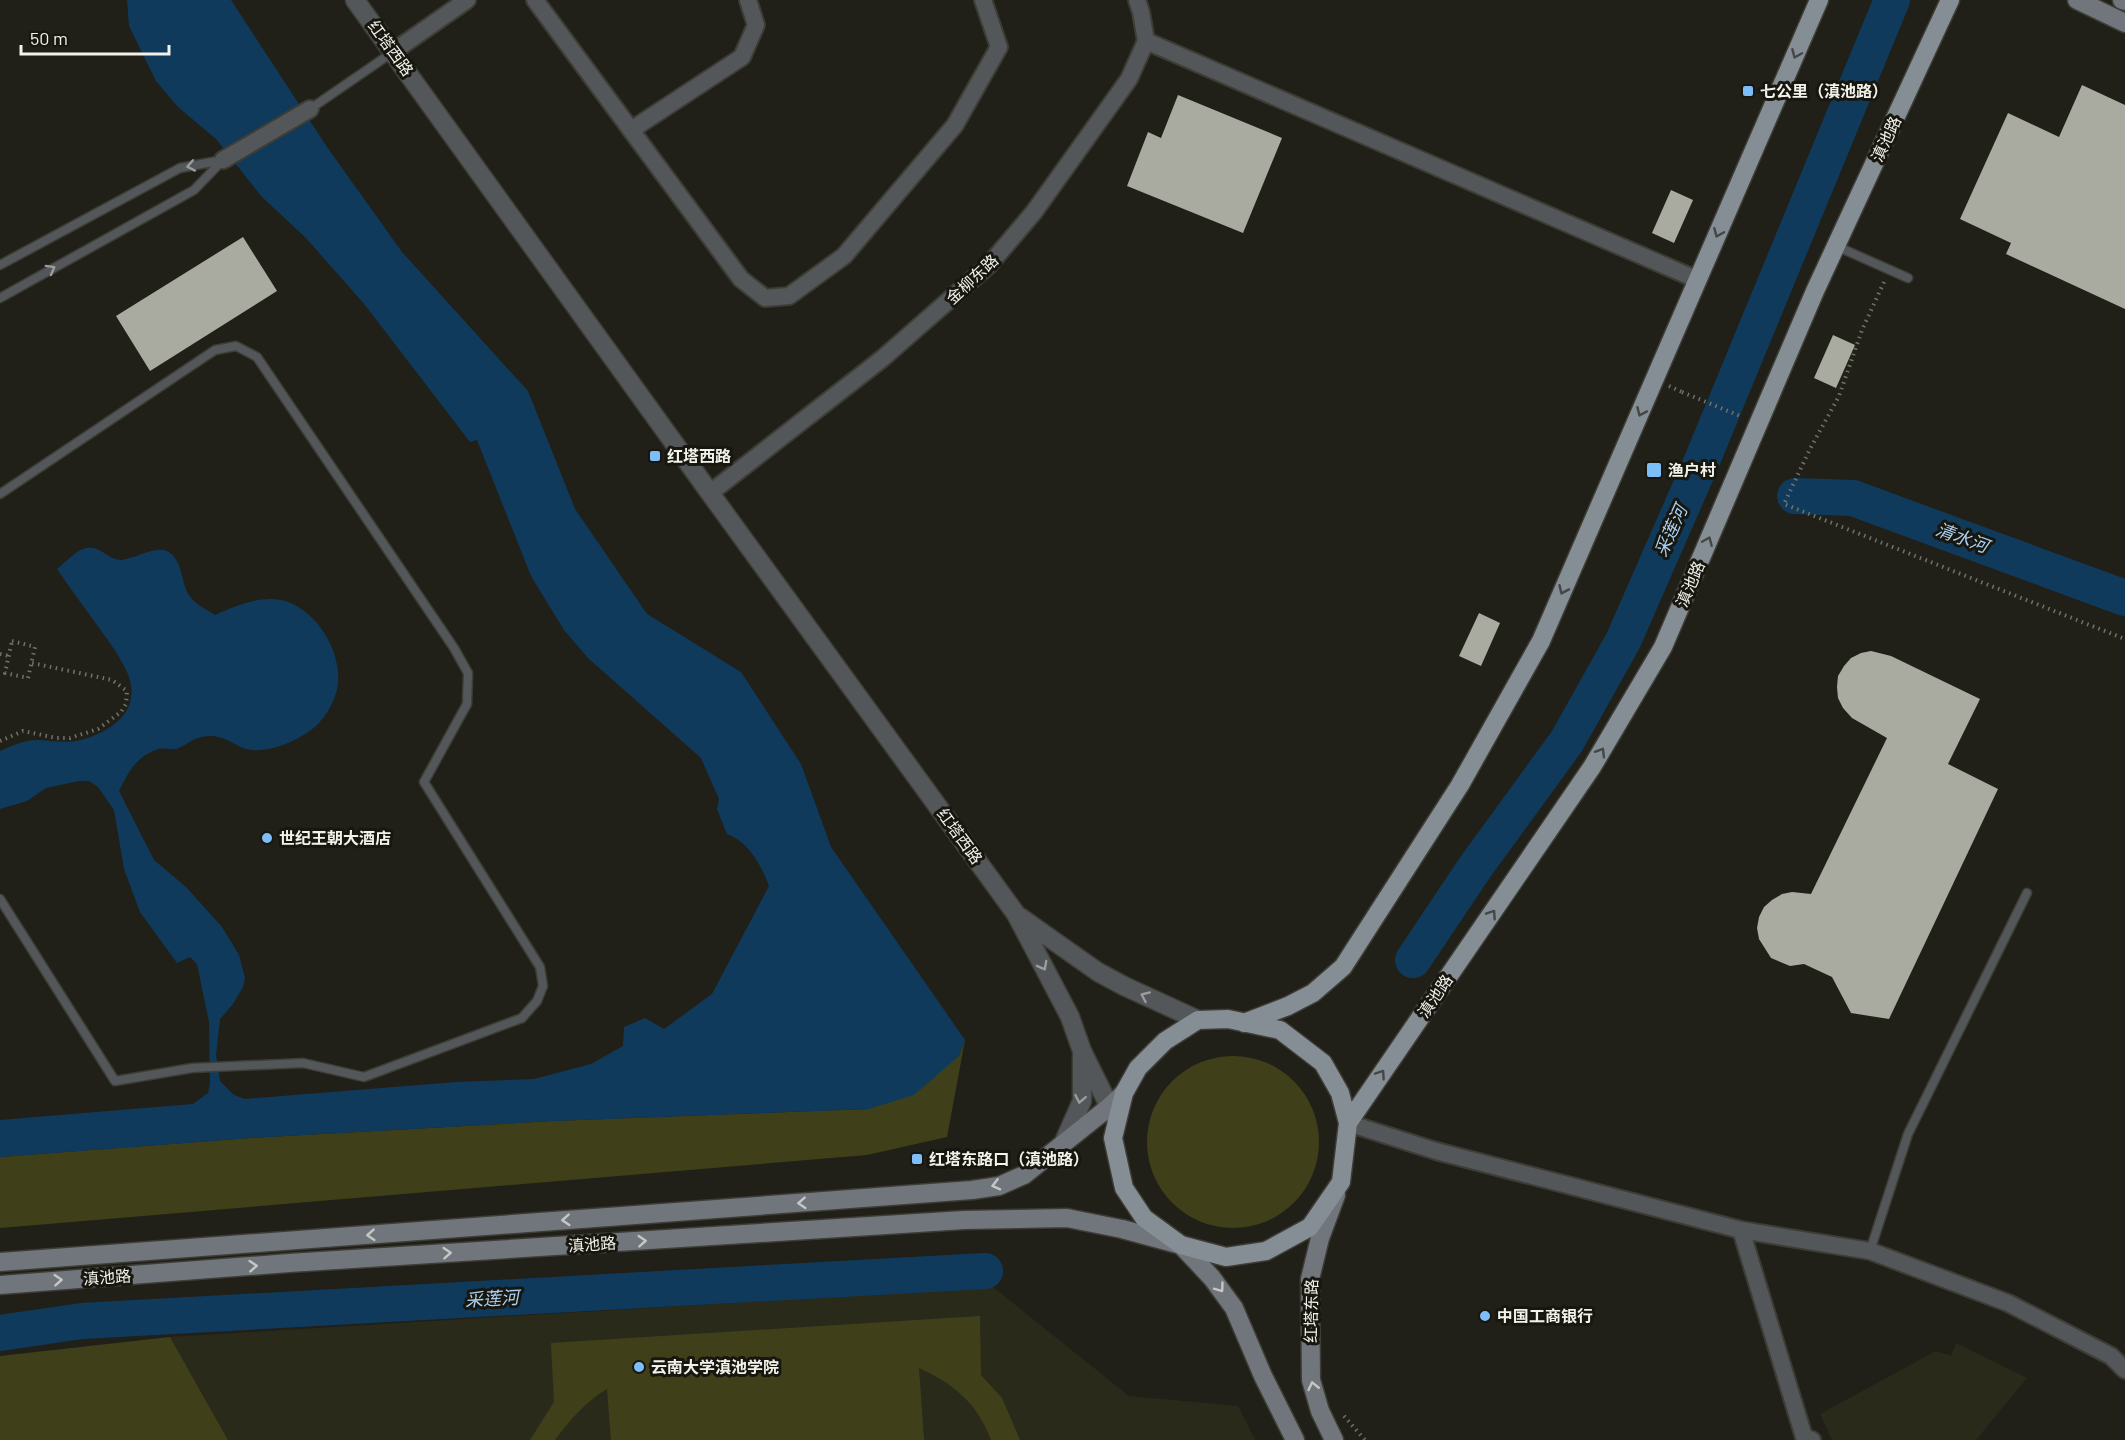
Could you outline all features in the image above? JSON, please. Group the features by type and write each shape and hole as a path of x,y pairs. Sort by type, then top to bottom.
{"main road":[{"path":"1244,1023 1288,1006 1313,993 1344,967 1460,785 1541,641 1819,0"},
{"name":"滇池路","path":"1348,1123 1592,767 1663,647 1836,246 1950,0"},
{"path":"2077,0 2125,22"},
{"path":"1181,1245 1226,1257 1266,1251 1310,1227 1341,1182 1348,1123 1340,1093 1323,1064 1280,1030 1227,1019 1198,1020 1165,1041 1138,1068 1112,1114 1113,1138 1124,1188 1144,1218 1181,1245 1212,1278 1234,1308 1263,1376 1295,1440"},
{"name":"滇池路","path":"0,1262 972,1190 999,1186 1024,1175 1063,1144 1112,1114"},
{"name":"红塔东路","path":"1334,1440 1320,1411 1311,1380 1310,1279 1320,1238 1341,1182"},
{"name":"滇池路","path":"0,1284 289,1263 964,1220 1067,1218 1122,1229 1181,1245"}],"street":[{"name":"红塔西路","path":"355,0 1017,914"},
{"path":"394,51 467,0"},
{"path":"535,0 741,279 765,298 789,296 844,256 955,125 999,47 983,0"},
{"path":"631,130 742,57 756,25 748,0"},
{"path":"1137,0 1146,41 1698,280"},
{"name":"金柳东路","path":"710,493 883,358 989,265 1034,212 1129,79 1146,41"},
{"path":"223,160 310,109"},
{"path":"1017,914 1098,972 1198,1020"},
{"path":"1017,914 1070,1017 1082,1051 1112,1114"},
{"path":"1063,1144 1082,1101 1082,1051"},
{"path":"1348,1123 1436,1151 1741,1230 1870,1251 2008,1303 2111,1356 2125,1370"},
{"path":"1741,1230 1804,1437 1812,1440"}],"lane":[{"path":"310,109 394,51"},
{"path":"0,265 180,168 223,160"},
{"path":"0,298 194,190 223,160"},
{"path":"1836,246 1908,278"},
{"path":"0,494 215,350 236,346 257,357 454,648 468,673 467,704 424,783 540,967 543,986 537,1001 522,1018 364,1077 303,1063 201,1068 115,1081 0,899"},
{"path":"1870,1251 1908,1134 2027,893"}],"path":[{"path":"1890,270 1862,330 1839,396 1784,504 2125,639"},
{"path":"1682,392 1740,416"},
{"path":"12,641 35,647 28,678 5,673 9,656 12,641"},
{"path":"0,654 9,656"},
{"path":"0,741 23,731 56,738 70,738 98,729 121,712 126,704 127,692 112,680 32,663"}],"shaded area":[{"path":"965,1040 947,1137 867,1155 0,1228 0,1157 250,1138 553,1121 869,1109 959,1056"},
{"path":"1233,1056 1250,1057 1266,1062 1281,1070 1294,1081 1305,1094 1313,1109 1318,1125 1318,1159 1313,1175 1305,1190 1294,1203 1281,1214 1266,1222 1250,1227 1233,1228 1216,1227 1200,1222 1185,1214 1172,1203 1161,1190 1153,1175 1148,1159 1147,1142 1148,1125 1153,1109 1161,1094 1172,1081 1185,1070 1200,1062 1216,1057"},
{"name":"云南大学滇池学院","path":"993,1287 1129,1396 1238,1406 1255,1440 228,1440 170,1337"},
{"path":"980,1316 981,1375 1002,1398 1020,1440 991,1440 979,1416 963,1396 943,1381 919,1368 924,1440 611,1440 607,1389 578,1412 555,1440 530,1440 554,1402 551,1343"},
{"path":"170,1337 228,1440 0,1440 0,1356"},
{"path":"1956,1343 2027,1378 1976,1440 1832,1440 1820,1414 1936,1351 1951,1356"}],"water":[{"path":"127,0 231,0 327,147 402,252 528,391 575,509 647,614 741,672 801,764 831,847 965,1040 959,1056 914,1095 869,1109 553,1121 250,1138 0,1157 0,1120 193,1104 208,1093 210,1083 209,1022 197,964 190,957 177,963 140,912 124,869 114,810 98,787 89,781 79,781 46,788 27,801 0,809 0,751 31,741 70,742 93,736 114,724 128,707 131,685 124,666 57,569 83,549 96,549 121,560 165,550 178,563 188,594 200,606 215,615 264,599 281,600 294,605 317,623 333,650 338,679 336,693 318,724 303,736 283,745 262,750 243,748 213,736 198,738 176,749 158,749 144,756 134,766 119,791 154,860 186,887 222,927 239,955 245,978 243,987 233,1004 220,1019 216,1055 220,1081 234,1095 245,1099 456,1082 534,1079 591,1064 623,1046 624,1027 645,1018 664,1029 712,994 769,886 758,862 748,848 727,834 717,809 719,799 701,758 588,658 564,630 531,576 477,440 470,442 365,305 306,238 262,197 216,139 178,107 156,81 129,26"}],"building":[{"path":"2082,85 2125,105 2125,309 2006,254 2011,243 1960,219 2008,113 2059,137"},
{"path":"1178,95 1282,138 1243,233 1127,186 1148,132 1161,138"},
{"path":"1671,190 1693,200 1674,243 1652,233"},
{"path":"243,237 277,291 150,371 116,316"},
{"path":"1833,335 1855,345 1836,388 1814,378"},
{"path":"1479,613 1500,623 1481,666 1459,656"},
{"path":"1871,651 1891,656 1980,699 1948,764 1998,789 1889,1019 1851,1013 1832,977 1804,964 1790,966 1771,958 1759,939 1757,928 1764,907 1772,900 1782,894 1792,892 1811,894 1887,738 1852,718 1838,698 1838,676 1844,666 1851,658"}],"waterway":[{"name":"采莲河","path":"1413,960 1476,866 1567,741 1623,641 1701,463 1892,0"},
{"name":"清水河","path":"1795,496 1853,498 2125,598"},
{"name":"采莲河","path":"0,1333 82,1321 985,1271"}],"place":[{"name":"七公里（滇池路）","path":"1748,91"},
{"name":"红塔西路","path":"655,456"},
{"name":"渔户村","path":"1654,470"},
{"name":"世纪王朝大酒店","path":"267,838"},
{"name":"红塔东路口（滇池路）","path":"917,1159"},
{"name":"中国工商银行","path":"1485,1316"},
{"name":"云南大学滇池学院","path":"639,1367"}]}
